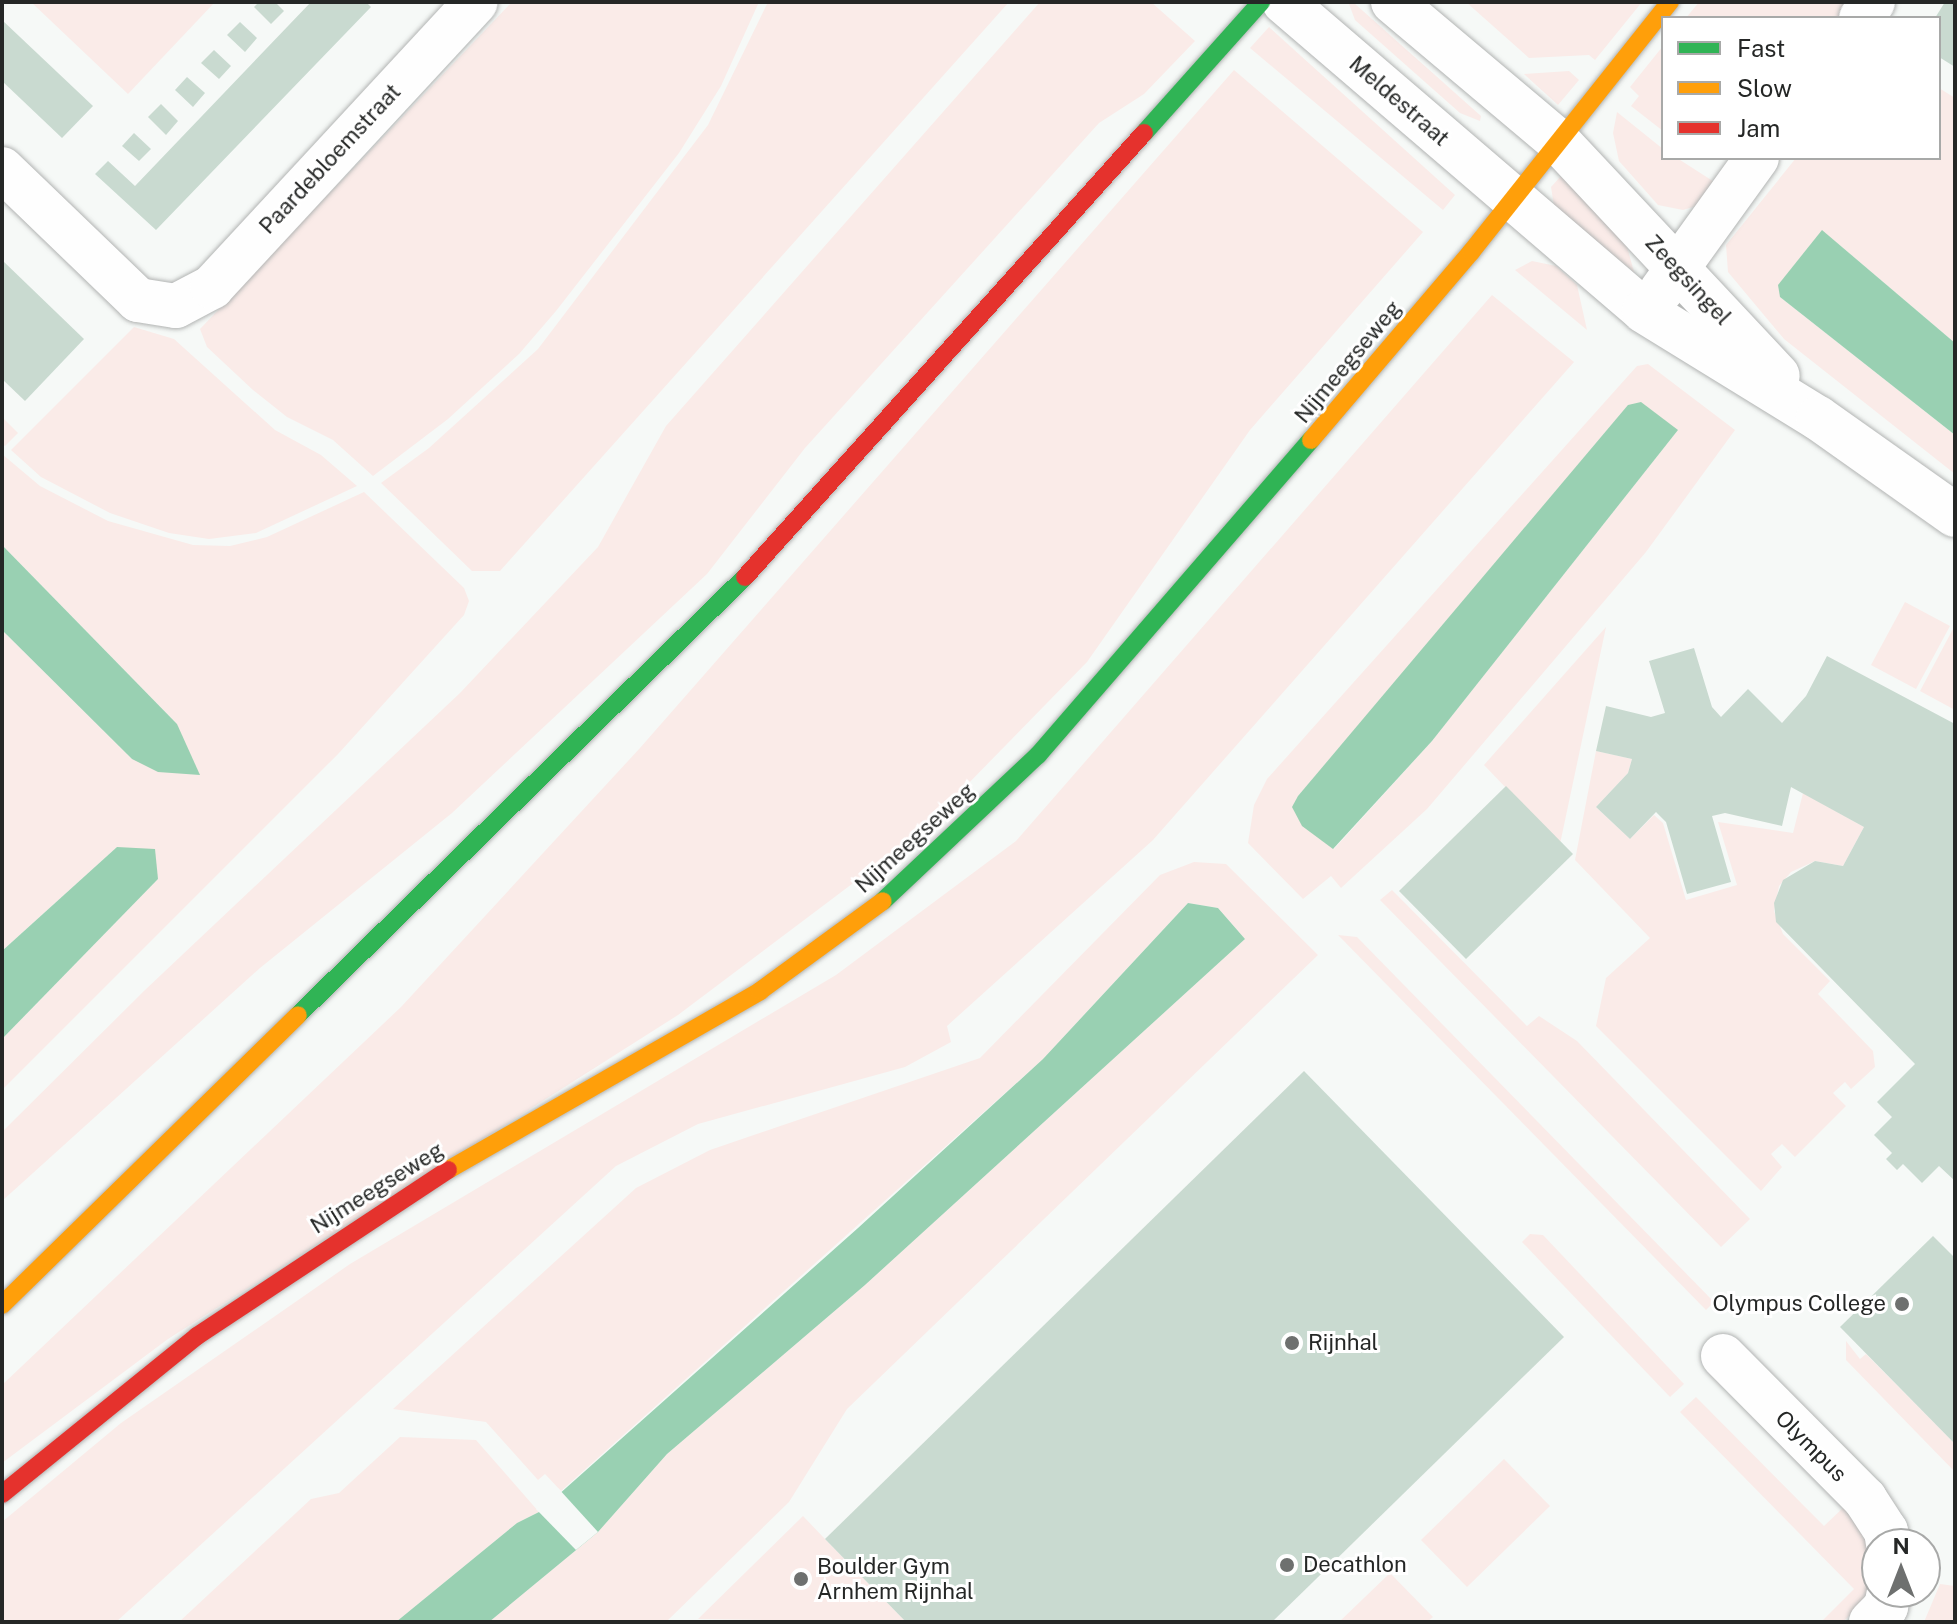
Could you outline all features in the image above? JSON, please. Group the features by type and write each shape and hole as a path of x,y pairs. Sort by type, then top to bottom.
{"main road":[{"path":"2,1305 747,575 1261,2"},
{"name":"Nijmeegseweg","path":"2,1494 197,1336 405,1195 760,991 890,896 1048,745 1289,471 1514,200 1670,2"}],"street":[{"name":"Paardebloemstraat","path":"2,169 138,300 176,306 212,287 476,2"},
{"name":"Meldestraat","path":"1284,2 1514,200"},
{"path":"1393,2 1559,142"},
{"name":"Zeegsingel","path":"1559,142 1818,418"},
{"path":"1644,311 1678,270 1756,160"},
{"name":"Zeegsingel","path":"1514,200 1644,311 1818,418 1955,515"},
{"name":"Olympus","path":"1723,1356 1865,1499 1884,1528"}],"shaded area":[{"path":"31,2 215,2 128,94"},
{"path":"512,2 759,2 721,86 679,153 556,311 519,354 448,419 373,476 333,440 287,417 253,390 207,347 200,329"},
{"path":"768,2 1009,2 500,571 472,571 381,483 429,448 538,349 708,125"},
{"path":"1040,2 1151,2 1195,41 1144,94 1099,123 805,448 707,574 452,813 260,968 2,1201 2,1132 145,990 460,693 598,547 666,426"},
{"path":"1466,2 1642,2 1595,60 1589,55 1529,58"},
{"path":"1699,2 1853,2 1842,16 1688,16"},
{"path":"1354,3 1481,116 1480,121 1460,113 1355,20 1349,4"},
{"path":"1269,27 1455,195 1443,210 1250,48"},
{"path":"1661,48 1661,129 1631,106 1639,96 1630,87"},
{"path":"1234,70 1423,232 1250,430 1087,662 921,832 678,1015 168,1339 2,1463 2,1385 401,1007 640,748"},
{"path":"1569,71 1579,80 1558,105 1524,74"},
{"path":"1941,89 1955,98 1955,343 1836,242 1780,297 1955,435 1955,474 1784,339 1728,272 1726,245 1794,160 1941,160"},
{"path":"1617,112 1661,147 1661,160 1680,160 1719,185 1696,206 1683,210 1658,205 1619,161 1613,133"},
{"path":"1561,176 1626,243 1634,272 1554,206 1551,187"},
{"path":"1822,230 1955,343 1955,435 1780,297 1778,285"},
{"path":"1532,261 1556,266 1577,285 1587,330 1515,270"},
{"path":"1492,295 1574,362 1153,840 947,1026 951,1042 905,1067 698,1124 616,1166 116,1622 2,1622 2,1522 121,1423 350,1264 836,975 1016,841"},
{"path":"134,327 174,339 275,430 321,455 357,486 256,533 209,539 169,533 110,513 41,477 11,450"},
{"path":"1648,364 1735,430 1646,552 1427,809 1341,888 1331,876 1303,899 1248,843 1254,805 1267,779 1637,366","holes":["1678,430 1432,741 1334,849 1298,796 1341,749"]},
{"path":"1641,402 1678,430 1432,741 1333,849 1302,826 1292,807 1298,796 1628,405"},
{"path":"2,417 18,433 5,446 2,444"},
{"path":"2,454 40,486 108,521 193,545 230,546 267,537 364,492 464,588 469,601 464,615 339,753 2,1090 2,1039 158,879 117,847 2,951 2,630 132,759 177,724 2,545"},
{"path":"2,545 177,724 200,775 158,772 132,759 2,630"},
{"path":"1905,602 1950,626 1916,689 1871,665"},
{"path":"1606,627 1560,844 1484,765"},
{"path":"1955,628 1955,710 1920,691"},
{"path":"1596,751 1632,759 1628,773 1596,807 1630,839 1654,815 1663,823 1686,900 1737,885 1718,822 1793,833 1803,793 1864,827 1843,866 1815,861 1791,872 1779,886 1774,911 1783,934 1830,981 1818,994 1873,1051 1875,1067 1851,1089 1845,1082 1833,1093 1846,1106 1795,1157 1782,1144 1771,1154 1782,1167 1761,1191 1596,1026 1606,978 1650,938 1575,860"},
{"path":"117,847 155,849 158,879 2,1039 2,951"},
{"path":"1194,862 1226,864 1318,955 847,1409 789,1502 666,1622 489,1622 598,1532 667,1454 865,1285 1245,939 1218,908 1188,903 1043,1059 561,1491 545,1474 538,1480 486,1422 393,1409 636,1188 710,1150 980,1058 1160,875"},
{"path":"1392,890 1527,1026 1539,1016 1577,1041 1750,1219 1721,1247 1380,900"},
{"path":"1188,903 1218,908 1245,939 865,1285 667,1454 598,1532 489,1622 396,1622 517,1523 539,1512 858,1228 1043,1059"},
{"path":"1338,935 1357,937 1714,1302 1706,1310"},
{"path":"1530,1234 1543,1235 1684,1384 1670,1397 1522,1242"},
{"path":"1846,1341 1860,1359 1866,1354 1955,1444 1955,1472 1846,1360"},
{"path":"1696,1397 1824,1526 1845,1506 1861,1525 1861,1604 1843,1622 1821,1622 1854,1589 1680,1412"},
{"path":"400,1437 476,1440 539,1512 517,1523 396,1622 179,1622 311,1499 339,1493"},
{"path":"1504,1459 1550,1506 1467,1587 1421,1540"},
{"name":"Boulder Gym Arnhem Rijnhal","path":"803,1516 825,1539 906,1622 698,1619"},
{"path":"1390,1573 1433,1617 1427,1622 1339,1622"},
{"path":"1941,1584 1955,1586 1955,1622 1924,1622 1930,1608 1941,1608"}],"pier":[{"path":"558,1488 598,1532 576,1550 536,1509"}],"building":[{"path":"259,2 275,2 284,11 271,24 254,7"},
{"path":"311,2 366,2 371,7 156,230 95,174 108,161 135,186"},
{"path":"1945,2 1955,2 1955,67 1941,58 1941,16 1936,16"},
{"path":"2,20 93,106 62,138 2,81"},
{"path":"240,22 257,38 245,52 227,35"},
{"path":"214,50 231,66 219,79 201,63"},
{"path":"187,77 205,93 193,107 175,90"},
{"path":"161,104 178,121 166,135 148,117"},
{"path":"134,133 151,149 139,161 122,146"},
{"path":"2,260 84,339 25,401 2,379"},
{"path":"1694,648 1712,707 1721,717 1748,689 1782,723 1806,696 1827,656 1955,724 1955,1181 1939,1166 1922,1183 1903,1164 1897,1170 1886,1159 1892,1153 1874,1135 1892,1117 1877,1102 1915,1064 1776,922 1774,903 1783,880 1815,861 1843,866 1864,827 1791,787 1782,826 1725,813 1712,816 1731,882 1687,894 1666,822 1656,812 1630,839 1596,807 1628,773 1632,759 1596,751 1606,706 1651,717 1665,713 1649,661"},
{"path":"1506,786 1573,854 1466,959 1399,891"},
{"name":"Rijnhal","path":"1304,1071 1564,1337 1272,1622 906,1622 825,1539"},
{"path":"1933,1236 1955,1258 1955,1444 1840,1327"}],"traffic: fast":[{"path":"1144,133 1261,2"},
{"path":"883,901 1038,755 1311,440"},
{"path":"298,1015 745,577"}],"traffic: slow":[{"path":"1311,440 1471,252 1670,2"},
{"path":"448,1170 760,991 883,901"},
{"path":"2,1305 298,1015"}],"traffic: jam":[{"path":"745,577 1144,133"},
{"path":"2,1494 197,1336 448,1170"}],"place":[{"name":"Olympus College","path":"1902,1304"},
{"name":"Rijnhal","path":"1292,1343"},
{"name":"Decathlon","path":"1287,1565"},
{"name":"Boulder Gym Arnhem Rijnhal","path":"801,1579"}]}
